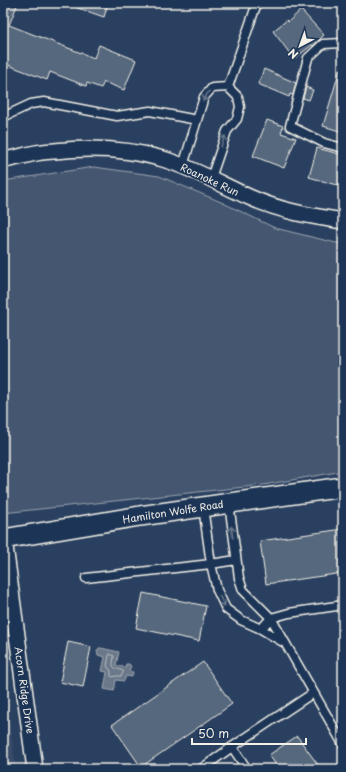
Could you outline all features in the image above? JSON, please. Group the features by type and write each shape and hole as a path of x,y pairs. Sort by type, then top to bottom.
{"street":[{"name":"Roanoke Run","path":"3,160 36,152 75,148 104,149 140,154 162,158 190,168 250,197 278,208 308,216 343,221"},
{"name":"Hamilton Wolfe Road","path":"3,539 140,516 343,488"},
{"name":"Acorn Ridge Drive","path":"3,539 35,769"}],"lane":[{"path":"228,87 256,3"},
{"path":"343,43 322,44 308,58 290,126 324,143 343,148"},
{"path":"183,166 204,97 212,88 228,87 238,97 240,107 237,118 227,131 211,178"},
{"path":"3,117 31,104 44,102 117,116 150,111 197,120"},
{"path":"229,503 236,560 243,590 271,618 343,744"},
{"path":"202,507 211,564 217,590 226,609 241,620 284,642"},
{"path":"86,578 236,560"},
{"path":"261,629 271,618 289,613 343,605"},
{"path":"201,769 313,693"},
{"path":"232,747 247,769"}],"shaded area":[{"path":"94,167 159,176 221,202 275,228 336,243 343,243 343,471 263,485 3,513 3,181"},
{"path":"3,674 16,769 3,769"}],"water":[{"path":"99,648 119,652 116,665 125,667 126,664 129,664 131,666 129,671 133,672 132,677 126,676 124,681 116,680 114,691 104,689 107,672 102,671 105,657 98,655 97,651"}],"building":[{"path":"3,3 18,3 9,25 94,58 99,45 136,60 124,90 104,82 101,88 87,83 86,86 50,72 47,80 3,63"},
{"path":"70,3 108,3 104,17 69,5"},
{"path":"301,10 324,35 313,46 312,45 294,59 273,31 287,20 288,22"},
{"path":"264,69 296,83 293,95 290,94 289,97 258,84"},
{"path":"340,69 343,70 343,132 323,126"},
{"path":"306,87 313,90 309,100 303,98"},
{"path":"267,120 283,126 281,133 296,138 284,168 253,156"},
{"path":"317,148 343,155 343,187 309,177"},
{"path":"343,529 343,573 266,584 260,541"},
{"path":"143,593 206,606 199,641 136,628"},
{"path":"68,642 91,647 83,687 60,682"},
{"path":"203,662 232,704 141,767 112,725"},
{"path":"297,736 321,769 279,769 269,755"}]}
